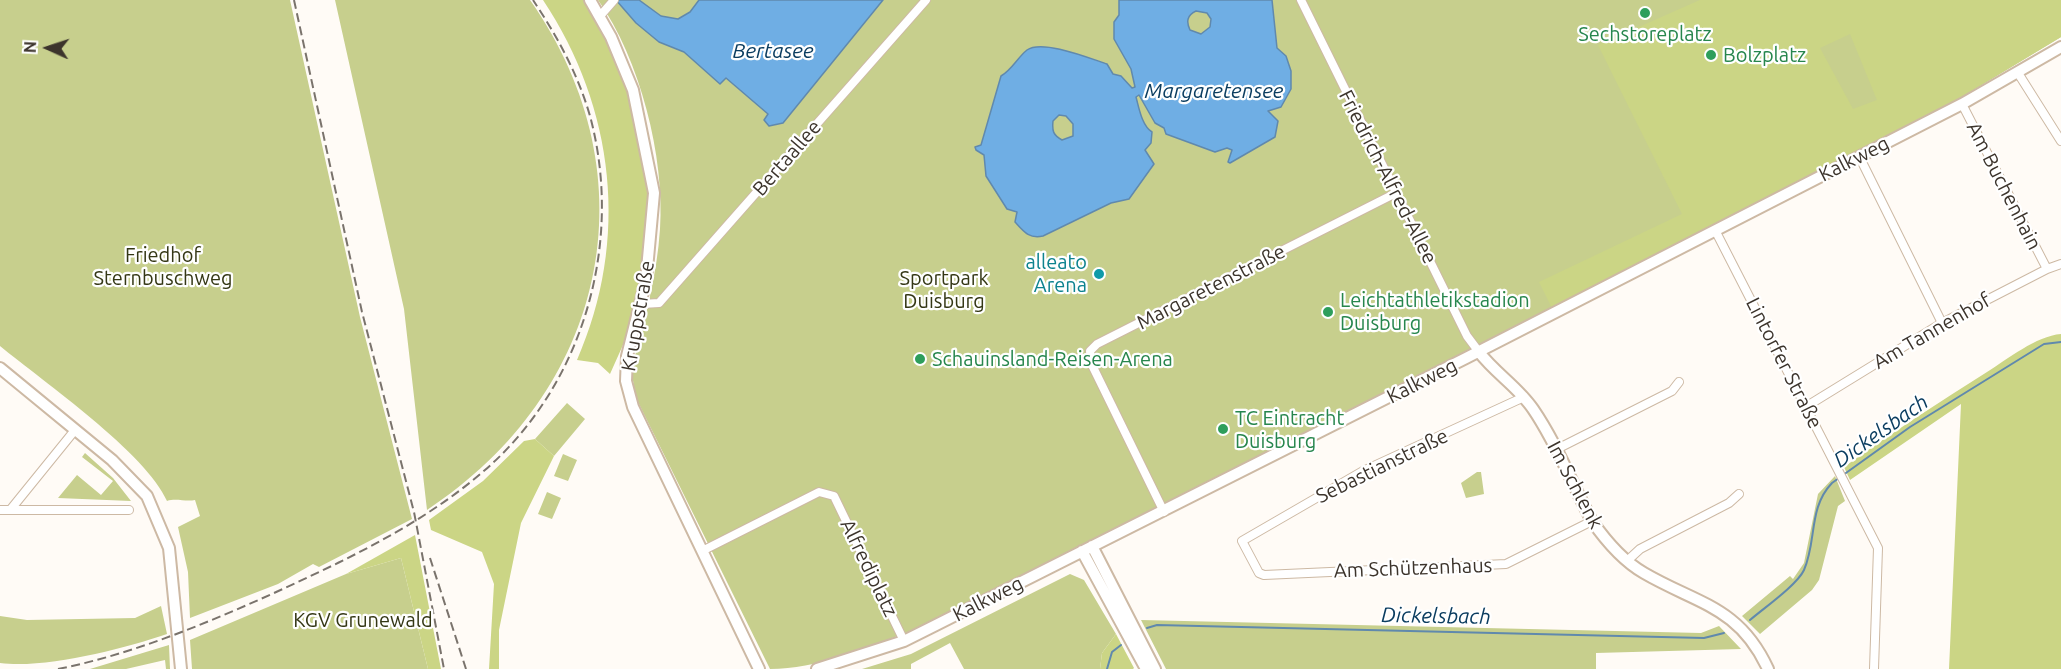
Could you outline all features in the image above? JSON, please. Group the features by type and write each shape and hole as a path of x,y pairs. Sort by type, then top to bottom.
{"street":[{"name":"Kruppstraße","path":"590,0 624,64 633,90 654,194 654,218 642,304 627,356 627,387 633,407 704,550 759,669"},
{"name":"Bertaallee","path":"642,304 659,303 926,0"},
{"name":"Friedrich-Alfred-Allee","path":"1301,0 1467,336 1479,352"},
{"path":"600,16 613,1"},
{"name":"Kalkweg","path":"817,669 904,641 1164,512 1962,104 2061,47"},
{"path":"2018,72 2061,141"},
{"name":"Am Buchenhain","path":"1962,104 2047,268"},
{"path":"1859,156 1942,323"},
{"name":"Margaretenstraße","path":"1164,512 1091,363 1090,351 1097,344 1396,193"},
{"name":"Lintorfer Straße","path":"1715,230 1878,548 1874,669"},
{"name":"Am Tannenhof","path":"1807,406 1942,323 2047,268 2061,264"},
{"name":"Im Schlenk","path":"1479,352 1491,368 1524,398 1556,450 1592,521 1627,561 1644,573 1701,600 1728,616 1749,637 1768,669"},
{"path":"0,368 132,478 147,496 160,521 171,561 181,669"},
{"path":"1556,450 1672,391 1679,382"},
{"name":"Sebastianstraße","path":"1242,541 1363,471 1524,398"},
{"path":"11,509 75,430"},
{"name":"Alfrediplatz","path":"704,550 819,492 834,496 904,641"},
{"path":"1627,561 1640,549 1730,503 1738,494"},
{"path":"0,510 129,510"},
{"name":"Am Schützenhaus","path":"1242,541 1259,573 1264,575 1506,564 1592,521"},
{"path":"1087,549 1146,669"},
{"path":"1087,549 1155,669"}],"green space":[{"name":"Friedhof Sternbuschweg","path":"0,0 290,0 360,317 412,519 319,567 313,564 278,584 190,618 188,572 178,527 200,516 195,500 167,501 156,482 117,440 0,346"},
{"path":"335,0 530,0 569,68 592,138 600,209 592,278 571,344 536,406 488,462 427,510 404,309"},
{"path":"543,0 585,0 597,17 627,80 649,194 640,291 631,327 610,374 598,363 577,360 594,315 604,268 609,222 607,176 599,130 586,85 567,42"},
{"name":"Sportpark Duisburg","path":"598,0 2061,0 2061,37 1955,101 1552,308 908,632 823,662 770,669 636,398 632,375 633,363 650,297 660,229 658,171 654,140 637,79 613,24"},
{"path":"1700,0 2061,0 2061,37 1955,101 1552,308 1539,282 1682,214 1598,45","holes":["1850,34 1877,100 1853,109 1820,48"]},
{"path":"2061,334 2061,669 1949,669 1961,404 1850,480 1844,467 2023,349 2042,339"},
{"path":"567,403 585,419 554,456 535,439"},
{"path":"535,439 554,456 521,523 499,630 499,669 489,669 494,584 482,552 431,530 429,520 483,481 524,441"},
{"path":"85,453 113,478 131,501 58,498 77,475 101,495 113,481 82,457"},
{"path":"563,454 577,460 568,481 554,476"},
{"path":"1477,472 1481,472 1484,494 1466,498 1461,483"},
{"path":"1835,476 1845,501 1838,506 1819,580 1812,590 1760,634 1742,616 1790,576 1793,579 1804,563 1818,494"},
{"path":"547,492 561,498 552,519 538,514"},
{"path":"415,535 441,669 428,669 401,558 346,574"},
{"name":"KGV Grunewald","path":"401,558 428,669 192,669 190,640 346,574"},
{"path":"1070,574 1084,580 1116,634 1102,653 1100,669 964,669 950,643 911,664 911,669 862,669 911,654"},
{"path":"161,606 167,634 129,646 61,660 39,663 0,663 0,616 27,620 135,618"},
{"path":"1141,620 1701,633 1719,626 1741,649 1596,653 1596,669 1166,669"},
{"path":"1116,634 1133,669 1100,669 1102,653"},
{"path":"169,645 170,669 166,669 165,660 126,669 90,669"}],"water":[{"name":"Bertasee","path":"616,0 639,0 661,16 678,19 690,12 699,0 883,0 783,123 769,126 764,120 768,114 726,78 720,84 684,52 659,42 636,23"},
{"name":"Margaretensee","path":"1119,0 1272,0 1277,48 1286,56 1291,71 1291,89 1281,107 1268,111 1278,121 1275,137 1230,163 1228,162 1232,150 1227,148 1215,152 1166,134 1164,128 1155,123 1139,95 1136,97 1141,116 1152,132 1151,143 1145,150 1154,164 1129,199 1111,203 1043,236 1030,236 1015,222 1017,212 1007,209 986,176 984,155 975,147 981,145 1001,76 1027,50 1043,47 1066,51 1107,64 1113,74 1121,76 1132,88 1135,87 1131,69 1114,39 1114,22 1119,15","holes":["1196,11 1207,13 1211,19 1210,27 1201,34 1190,30 1188,24 1189,17","1059,115 1066,116 1073,124 1073,136 1062,140 1055,134 1053,121"]}],"waterway":[{"name":"Dickelsbach","path":"1750,620 1788,589 1804,570 1819,503 1832,483 1910,427 2044,344 2061,342"},
{"name":"Dickelsbach","path":"1147,628 1157,625 1704,638 1724,633"},
{"name":"Dickelsbach","path":"1107,669 1112,652 1121,645"}],"railway":[{"path":"294,0 362,312 414,512 444,669"},
{"path":"58,669 141,647 195,627 302,580 411,524 485,470 519,435 548,396 571,353 587,308 598,261 602,212 599,164 585,100 566,56 533,0"},
{"path":"430,558 466,669"}],"place":[{"name":"Sechstoreplatz","path":"1645,13"},
{"name":"Bolzplatz","path":"1711,55"},
{"name":"alleato Arena","path":"1099,274"},
{"name":"Leichtathletikstadion Duisburg","path":"1328,312"},
{"name":"Schauinsland-Reisen-Arena","path":"920,359"},
{"name":"TC Eintracht Duisburg","path":"1223,429"}]}
